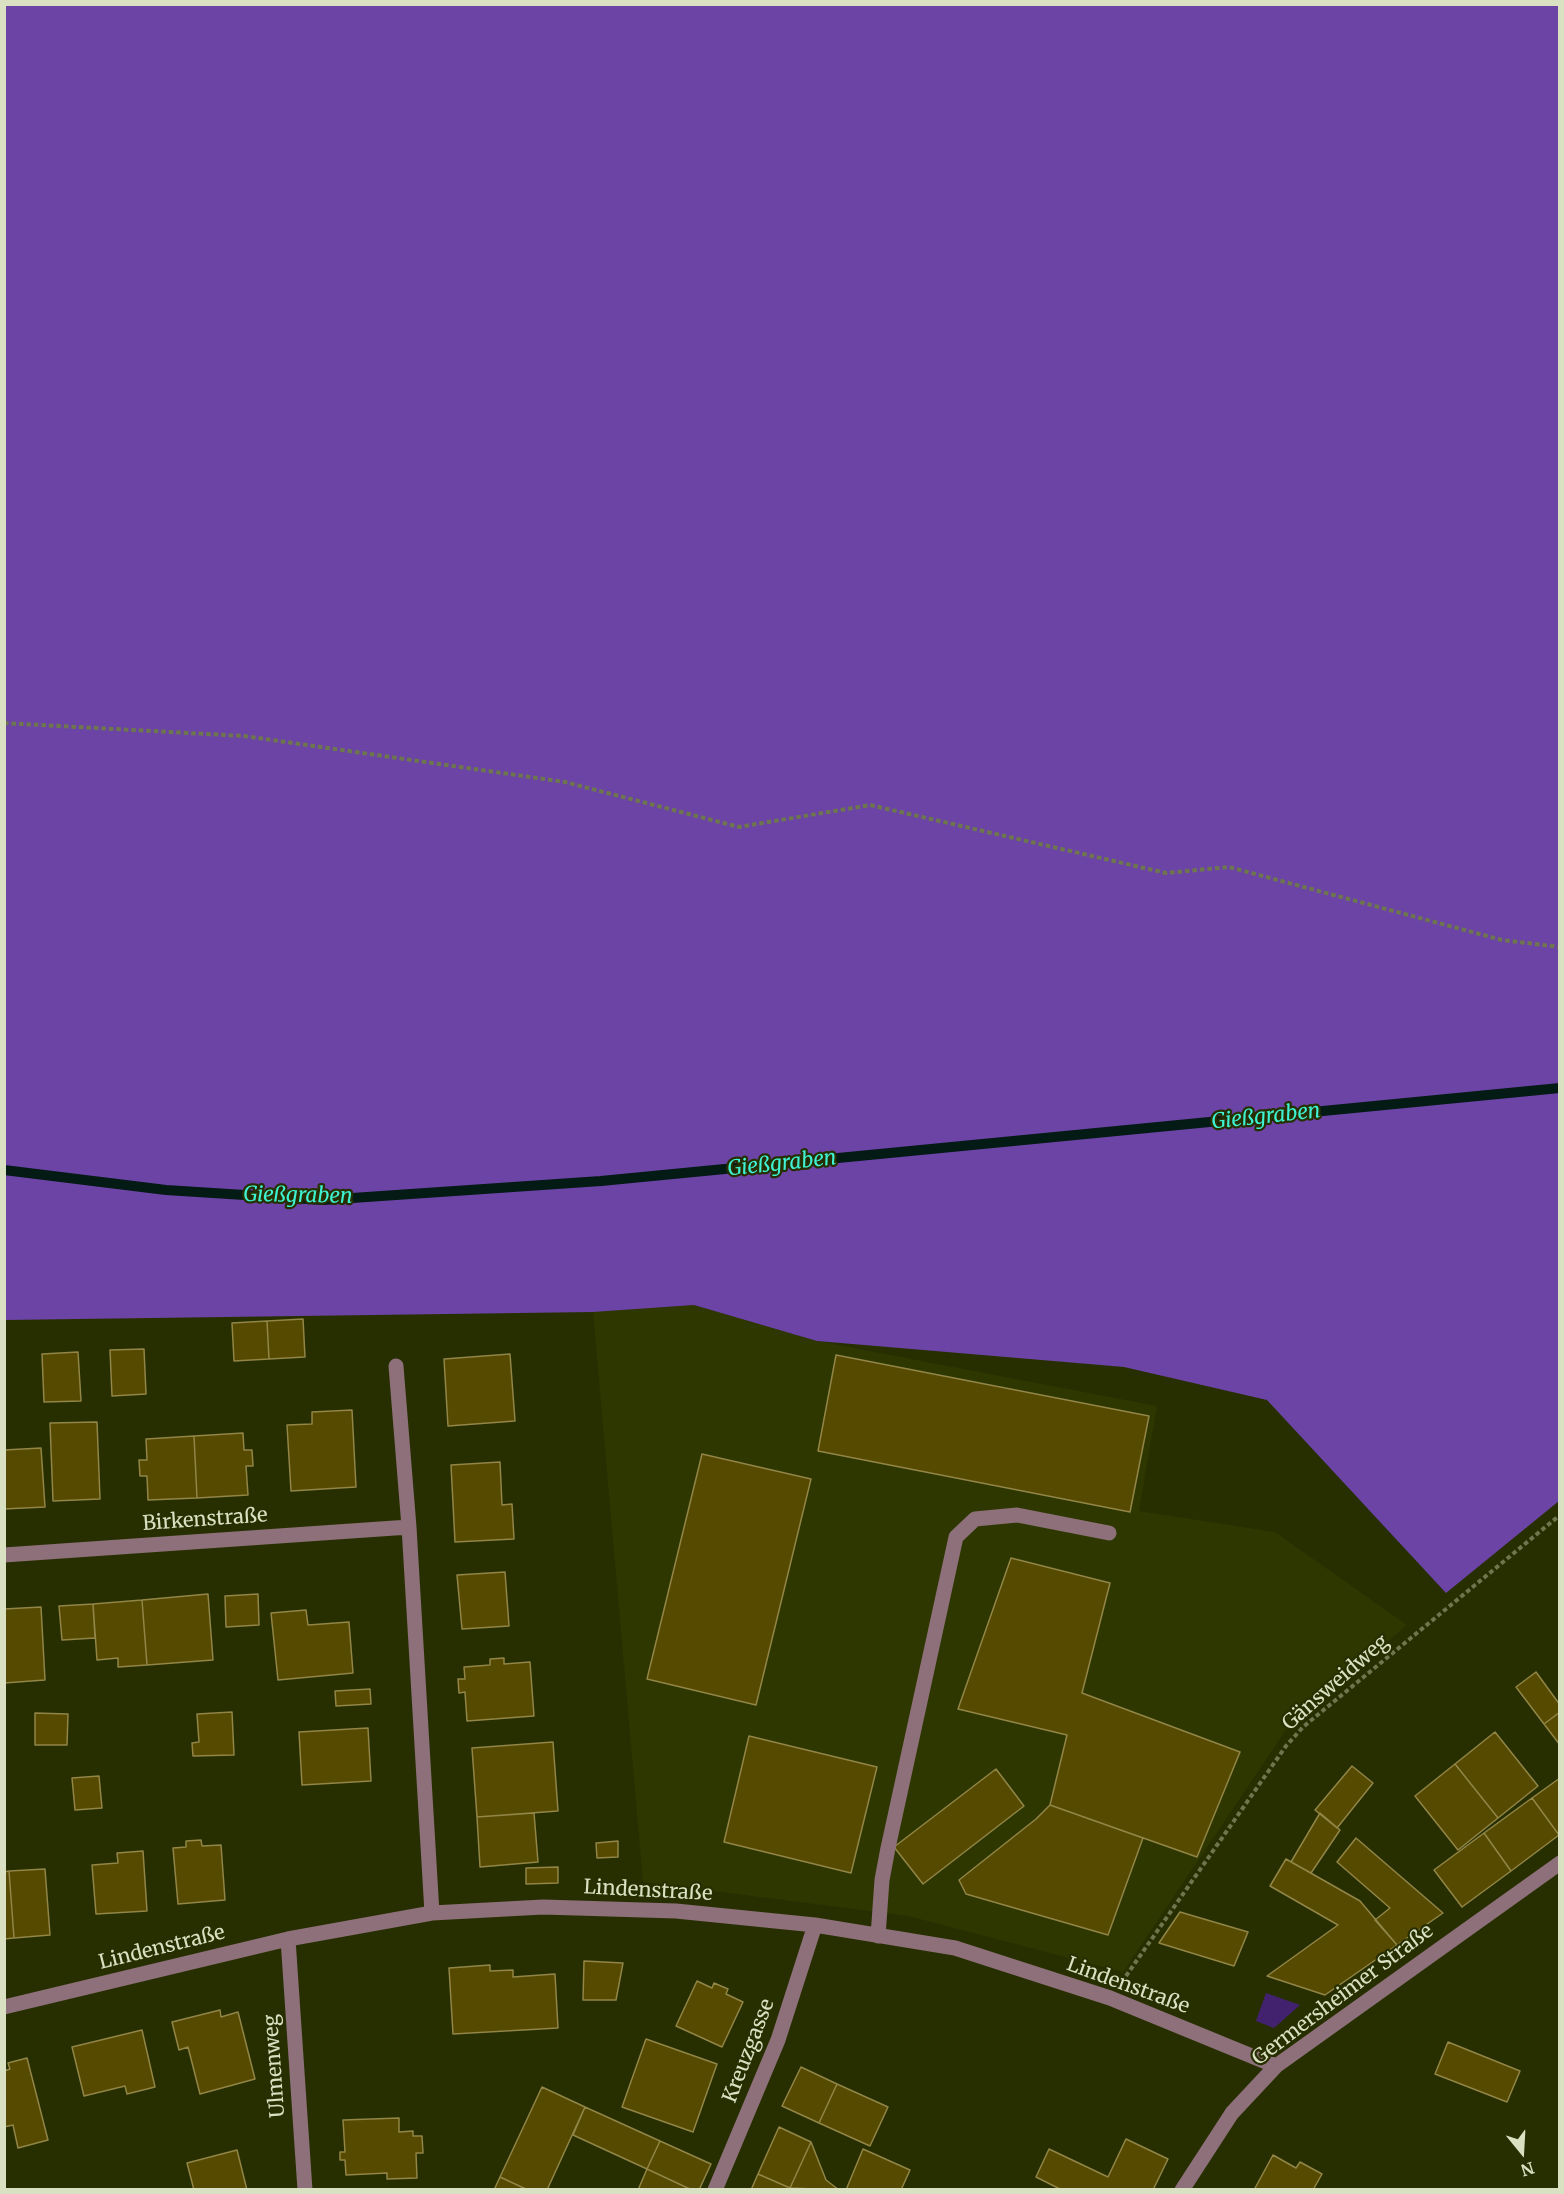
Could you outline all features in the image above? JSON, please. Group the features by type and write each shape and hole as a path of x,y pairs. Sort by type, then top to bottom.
{"street":[{"path":"396,1366 409,1527 432,1913"},
{"path":"878,1936 886,1859 956,1537 975,1519 1017,1515 1109,1533"},
{"name":"Birkenstraße","path":"4,1555 409,1527"},
{"name":"Germersheimer Straße","path":"1182,2190 1232,2113 1276,2066 1560,1863"},
{"name":"Lindenstraße","path":"4,2007 288,1939 432,1913 565,1908 676,1911 815,1924 956,1948 1110,1998 1276,2066"},
{"name":"Kreuzgasse","path":"715,2190 778,2040 815,1924"},
{"name":"Ulmenweg","path":"288,1939 305,2190"}],"path":[{"path":"4,723 244,736 565,782 739,827 870,805 1166,873 1229,867 1502,940 1560,947"},
{"name":"Gänsweidweg","path":"1110,1998 1286,1746 1303,1727 1560,1515"}],"shaded area":[{"path":"4,5 1559,5 1559,1501 1446,1593 1267,1400 1124,1367 817,1341 694,1305 593,1312 5,1320"},
{"path":"694,1305 817,1341 1157,1406 1139,1511 1275,1532 1407,1625 1288,1727 1123,1972 908,1916 643,1882 593,1312"},
{"path":"1266,1993 1300,2005 1274,2028 1256,2021"}],"building":[{"path":"303,1319 305,1357 269,1359 267,1321"},
{"path":"267,1321 269,1359 234,1361 232,1323"},
{"path":"144,1349 146,1394 112,1396 110,1350"},
{"path":"78,1352 81,1401 44,1402 42,1354"},
{"path":"510,1354 515,1421 448,1426 444,1359"},
{"path":"836,1355 1149,1416 1130,1512 818,1451"},
{"path":"352,1410 356,1487 291,1491 287,1425 312,1424 312,1412"},
{"path":"97,1422 100,1499 53,1501 50,1423"},
{"path":"243,1433 244,1450 252,1450 253,1466 246,1466 248,1495 197,1498 194,1436"},
{"path":"194,1436 197,1498 148,1500 147,1476 140,1476 139,1460 147,1460 146,1439"},
{"path":"41,1448 45,1507 4,1509 4,1450"},
{"path":"702,1454 811,1479 756,1705 647,1679"},
{"path":"500,1462 502,1505 512,1504 514,1539 455,1542 451,1465"},
{"path":"1011,1558 1110,1583 1082,1693 1240,1752 1197,1857 1050,1805 1067,1735 958,1709"},
{"path":"505,1572 509,1626 462,1629 457,1575"},
{"path":"208,1594 213,1660 147,1665 142,1600"},
{"path":"258,1594 259,1625 226,1627 225,1596"},
{"path":"142,1600 147,1665 118,1667 118,1658 97,1660 93,1604"},
{"path":"93,1604 95,1638 62,1640 59,1606"},
{"path":"41,1607 45,1680 4,1683 4,1609"},
{"path":"306,1610 308,1625 349,1622 353,1673 278,1680 271,1613"},
{"path":"504,1658 504,1664 530,1662 534,1716 467,1721 465,1692 459,1693 458,1679 465,1679 464,1667 490,1665 490,1659"},
{"path":"1536,1672 1560,1705 1560,1712 1544,1724 1516,1687"},
{"path":"370,1689 371,1704 336,1706 335,1691"},
{"path":"232,1712 234,1755 193,1756 192,1743 199,1742 197,1714"},
{"path":"1560,1712 1560,1745 1544,1724"},
{"path":"35,1713 68,1714 67,1745 35,1745"},
{"path":"368,1728 371,1781 302,1785 299,1732"},
{"path":"1495,1732 1538,1786 1498,1818 1455,1764"},
{"path":"749,1736 877,1767 851,1873 724,1842"},
{"path":"553,1742 558,1811 477,1817 472,1748"},
{"path":"1455,1764 1498,1818 1458,1850 1415,1796"},
{"path":"1352,1766 1373,1783 1337,1828 1315,1810"},
{"path":"996,1769 1024,1806 923,1884 894,1847"},
{"path":"99,1776 102,1808 75,1810 72,1778"},
{"path":"1560,1778 1560,1834 1559,1835 1532,1798"},
{"path":"1532,1798 1559,1835 1511,1871 1484,1833"},
{"path":"1050,1805 1143,1838 1108,1935 966,1894 959,1880 1036,1819"},
{"path":"534,1813 538,1862 480,1867 477,1817"},
{"path":"1320,1813 1340,1830 1311,1873 1291,1862"},
{"path":"1484,1833 1511,1871 1462,1907 1434,1870"},
{"path":"1356,1838 1443,1913 1397,1945 1375,1920 1390,1908 1337,1862"},
{"path":"201,1840 202,1846 221,1845 225,1900 178,1904 173,1848 186,1847 186,1841"},
{"path":"618,1841 618,1857 597,1858 596,1843"},
{"path":"143,1851 147,1911 96,1914 92,1865 118,1863 117,1853"},
{"path":"1286,1859 1360,1901 1397,1945 1325,1995 1267,1976 1338,1925 1270,1886"},
{"path":"558,1867 558,1883 526,1884 526,1868"},
{"path":"45,1869 50,1935 14,1938 9,1871"},
{"path":"9,1871 14,1938 4,1939 4,1872"},
{"path":"1180,1912 1248,1932 1234,1966 1159,1943"},
{"path":"584,1961 623,1963 616,2000 583,2000"},
{"path":"490,1965 490,1971 513,1970 513,1977 555,1974 558,2028 453,2034 449,1968"},
{"path":"697,1981 712,1988 714,1983 728,1989 726,1994 743,2002 722,2047 676,2026"},
{"path":"220,2010 221,2017 238,2012 255,2079 200,2094 188,2047 179,2050 172,2022"},
{"path":"142,2030 155,2087 127,2094 125,2086 84,2096 72,2047"},
{"path":"646,2039 717,2064 693,2132 622,2107"},
{"path":"1448,2042 1520,2071 1507,2102 1435,2074"},
{"path":"27,2058 48,2140 18,2148 13,2125 4,2127 4,2071 10,2069 8,2063"},
{"path":"801,2067 837,2084 819,2123 782,2106"},
{"path":"837,2084 888,2107 870,2146 819,2123"},
{"path":"542,2087 585,2107 547,2190 528,2190 500,2177"},
{"path":"585,2107 660,2141 647,2169 573,2135"},
{"path":"399,2118 399,2132 413,2131 413,2136 422,2136 423,2153 416,2153 417,2178 387,2179 387,2173 346,2175 345,2160 340,2160 340,2152 345,2152 343,2120"},
{"path":"779,2127 811,2142 790,2188 758,2174"},
{"path":"1126,2139 1168,2159 1153,2190 1062,2190 1036,2177 1049,2149 1108,2177"},
{"path":"660,2141 711,2164 699,2190 692,2190 647,2169"},
{"path":"811,2142 826,2180 839,2190 790,2188"},
{"path":"863,2149 910,2170 901,2190 846,2190"},
{"path":"237,2150 247,2190 194,2190 187,2163"},
{"path":"1273,2155 1296,2168 1300,2162 1322,2174 1313,2190 1254,2190"},
{"path":"647,2169 692,2190 638,2190"},
{"path":"758,2174 790,2188 789,2190 751,2190"},
{"path":"500,2177 528,2190 494,2190"}],"waterway":[{"name":"Gießgraben","path":"4,1170 166,1190 323,1200 601,1181 1560,1088"}]}
